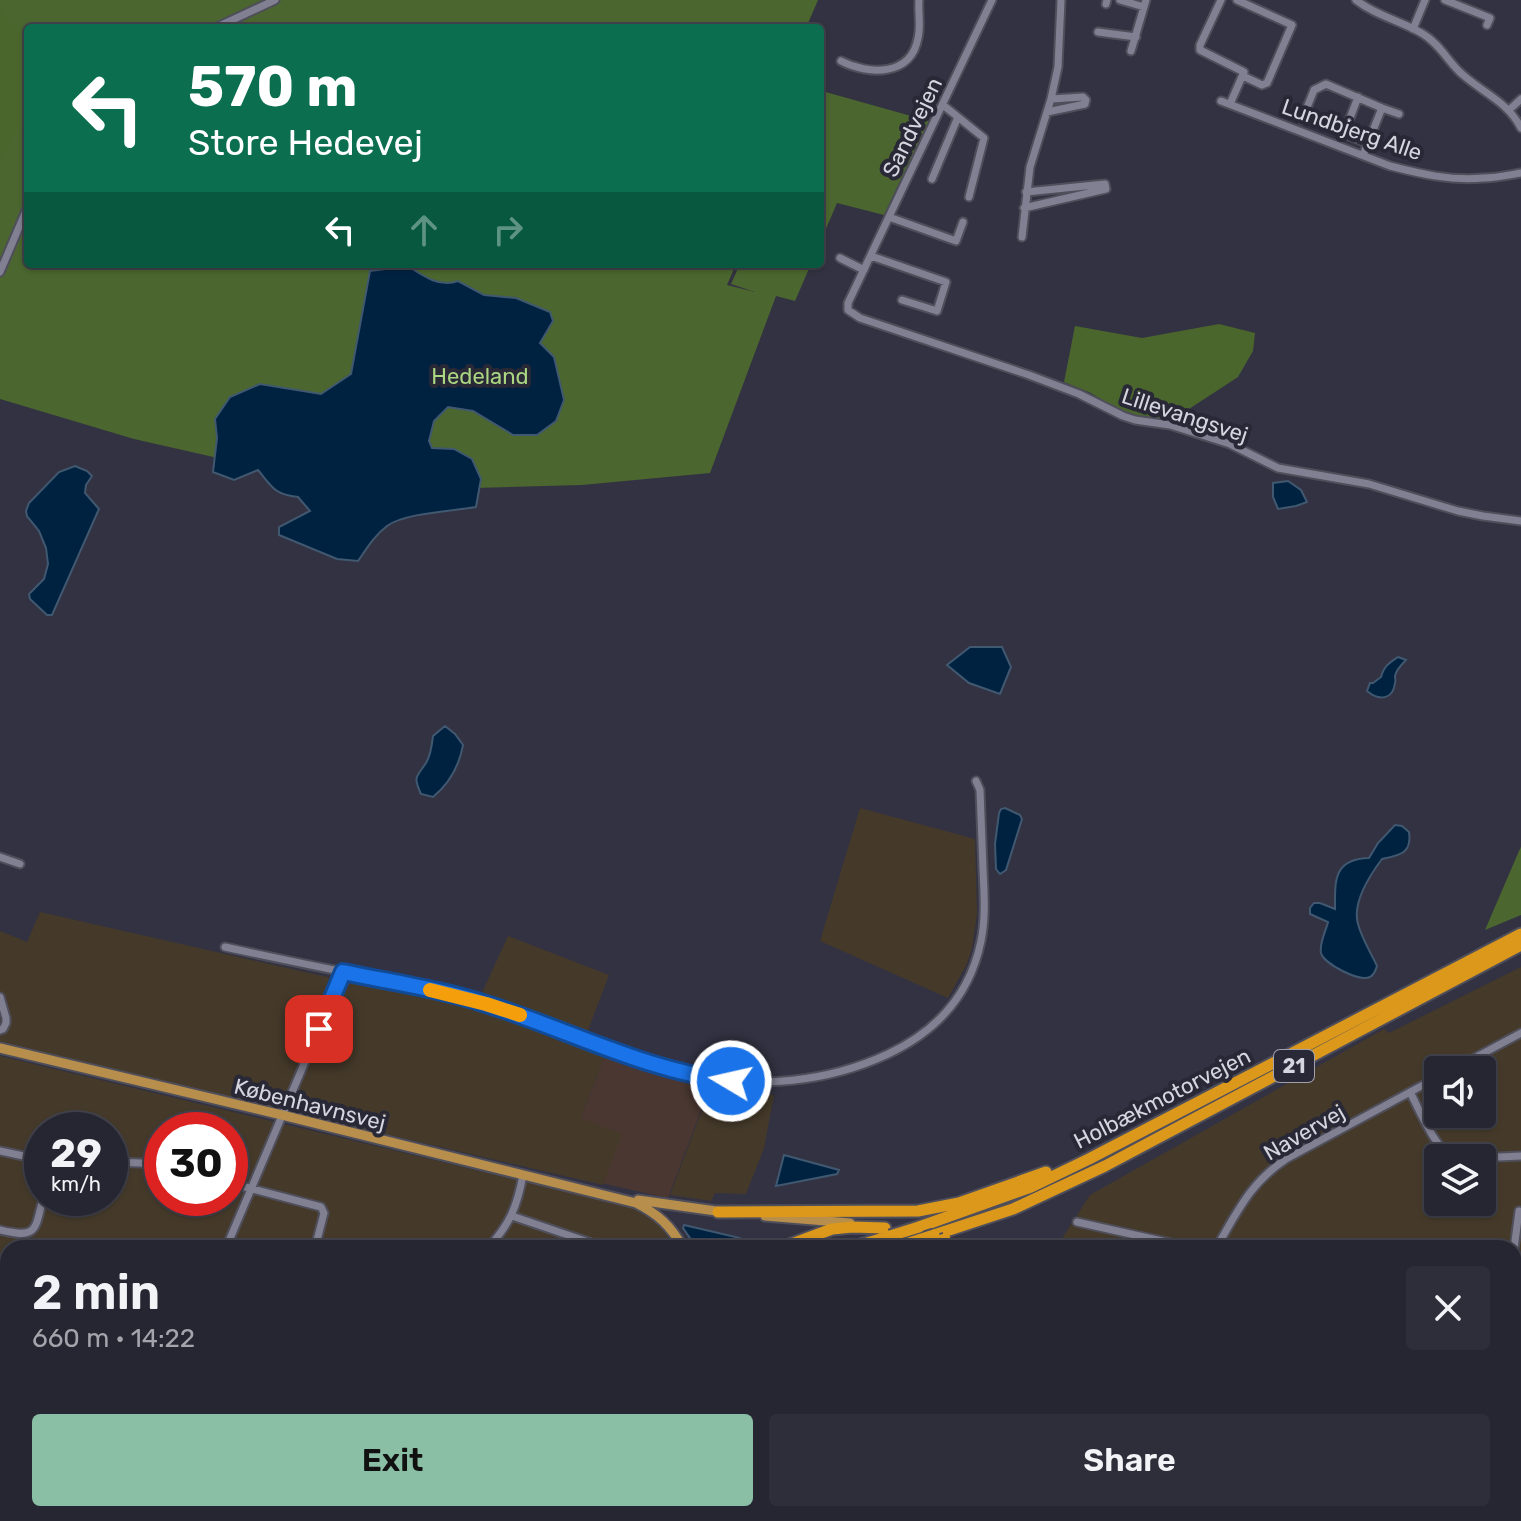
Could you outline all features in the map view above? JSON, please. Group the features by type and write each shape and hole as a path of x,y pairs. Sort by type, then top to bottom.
{"highway":[{"name":"Holbækmotorvejen","path":"889,1238 1031,1187 1521,934"},
{"name":"Holbækmotorvejen","path":"940,1240 1105,1166 1521,945"},
{"path":"718,1212 918,1211 959,1203 1089,1159"},
{"path":"800,1240 832,1229 852,1227 889,1238"}],"main road":[{"name":"Københavnsvej","path":"0,1048 611,1195 718,1212 862,1224 889,1238 912,1236 933,1240"},
{"name":"Københavnsvej","path":"611,1195 636,1203 658,1215 678,1240"}],"street":[{"path":"224,24 275,0"},
{"path":"841,61 876,71 891,69 905,61 919,36 919,0"},
{"name":"Sandvejen","path":"848,310 848,303 992,0"},
{"path":"1022,237 1026,192 1035,149 1058,67 1061,0"},
{"path":"1120,0 1145,4 1131,51"},
{"path":"1221,0 1200,50 1244,72 1230,104"},
{"path":"1237,0 1292,25 1267,83 1262,85 1243,76"},
{"path":"1356,0 1432,40 1462,74 1509,110 1521,128"},
{"path":"1413,29 1425,0"},
{"path":"1445,0 1490,18 1487,25"},
{"path":"1103,35 1136,37"},
{"path":"1302,120 1314,90 1326,84 1399,114"},
{"path":"1047,112 1085,104 1086,100 1083,97 1051,99"},
{"path":"1358,97 1344,134 1368,143"},
{"path":"1509,110 1521,99"},
{"name":"Lundbjerg Alle","path":"1221,101 1390,166 1444,178 1485,178 1521,173"},
{"path":"943,105 984,138 969,197"},
{"path":"1363,155 1382,108"},
{"path":"932,179 958,117"},
{"path":"1024,208 1106,189 1107,186 1026,192"},
{"path":"0,272 24,215"},
{"path":"889,217 956,241 963,222"},
{"path":"871,256 946,282 937,311 902,300"},
{"path":"840,258 864,270"},
{"name":"Lillevangsvej","path":"848,310 859,318 1041,379 1123,416 1170,425 1230,444 1278,468 1369,484 1458,511 1521,521"},
{"path":"225,947 486,1004 691,1075 767,1082 819,1077 873,1061 910,1044 941,1018 966,982 978,953 984,914 980,790 976,781"},
{"path":"0,857 20,864"},
{"path":"229,1240 343,972"},
{"path":"0,997 6,1023 0,1030"},
{"path":"1478,1056 1521,1033"},
{"name":"Navervej","path":"1221,1240 1254,1186 1271,1169 1424,1084"},
{"path":"1410,1092 1439,1144 1449,1153 1463,1157 1521,1156"},
{"path":"0,1151 24,1156"},
{"path":"495,1240 512,1216 523,1175"},
{"path":"250,1189 323,1209 317,1240"},
{"path":"1515,1240 1519,1211"},
{"path":"0,1230 24,1235 33,1230 39,1216"},
{"path":"512,1216 582,1240"},
{"path":"1077,1222 1157,1240"}],"shaded area":[{"path":"860,808 975,839 977,914 972,948 967,964 948,998 820,941"},
{"path":"40,912 327,977 476,1006 508,936 609,975 582,1046 605,1055 581,1118 622,1134 603,1185 0,1044 0,931 27,942"},
{"path":"1521,967 1521,1240 1061,1240 1090,1195 1384,1029 1389,1033"},
{"path":"605,1055 666,1077 710,1086 668,1198 560,1174"},
{"path":"0,1056 234,1112 144,1112 144,1216 248,1216 248,1115 618,1201 646,1213 669,1240 0,1240"},
{"path":"709,1091 774,1095 764,1148 746,1194 715,1193 711,1201 670,1195"}],"green space":[{"name":"Hedeland","path":"0,0 818,0 808,24 24,24 24,268 734,268 727,285 755,292 731,284 738,268 809,268 795,301 776,296 710,473 582,485 475,488 240,463 134,439 0,399"},
{"path":"0,9 24,39 24,119 0,159"},
{"path":"824,92 929,121 884,215 837,203 824,234"},
{"path":"1219,324 1255,333 1253,351 1238,377 1169,422 1138,418 1064,382 1075,326 1142,338"},
{"path":"1521,847 1521,915 1485,930 1519,851"}],"water":[{"path":"411,268 438,282 458,281 484,295 516,298 550,312 553,321 540,343 554,357 564,400 556,421 537,435 513,435 473,411 448,407 434,421 429,441 432,448 454,449 472,459 481,479 476,507 417,515 395,522 379,533 358,561 337,559 279,535 279,527 310,511 298,497 275,489 258,470 234,480 213,472 217,438 215,419 230,397 260,384 321,394 351,374 370,271"},
{"path":"75,466 92,476 85,493 99,509 52,615 47,615 30,599 29,594 44,579 48,564 39,531 26,511 29,503 59,472"},
{"path":"1288,481 1301,490 1307,502 1278,509 1273,497 1273,483"},
{"path":"970,647 1002,647 1011,667 1000,694 969,683 947,665"},
{"path":"1398,657 1406,660 1395,676 1391,693 1381,697 1367,691 1370,683 1381,677 1387,665"},
{"path":"445,726 463,745 459,760 449,780 433,797 421,794 417,777 429,757 433,736"},
{"path":"1005,808 1022,819 1006,870 1000,874 996,869 995,844 999,813"},
{"path":"1395,825 1409,832 1409,845 1404,852 1382,859 1368,881 1358,907 1358,924 1377,966 1370,977 1350,975 1335,967 1321,953 1328,922 1310,914 1310,908 1314,903 1320,903 1335,909 1336,881 1342,867 1357,859 1369,858"},
{"path":"784,1155 839,1170 837,1174 776,1186"},
{"path":"684,1225 740,1240 691,1240"}],"slow traffic":[{"path":"430,990 520,1015"}],"route":[{"path":"319,1029 343,972 462,997 653,1064 691,1075 731,1081"}]}
